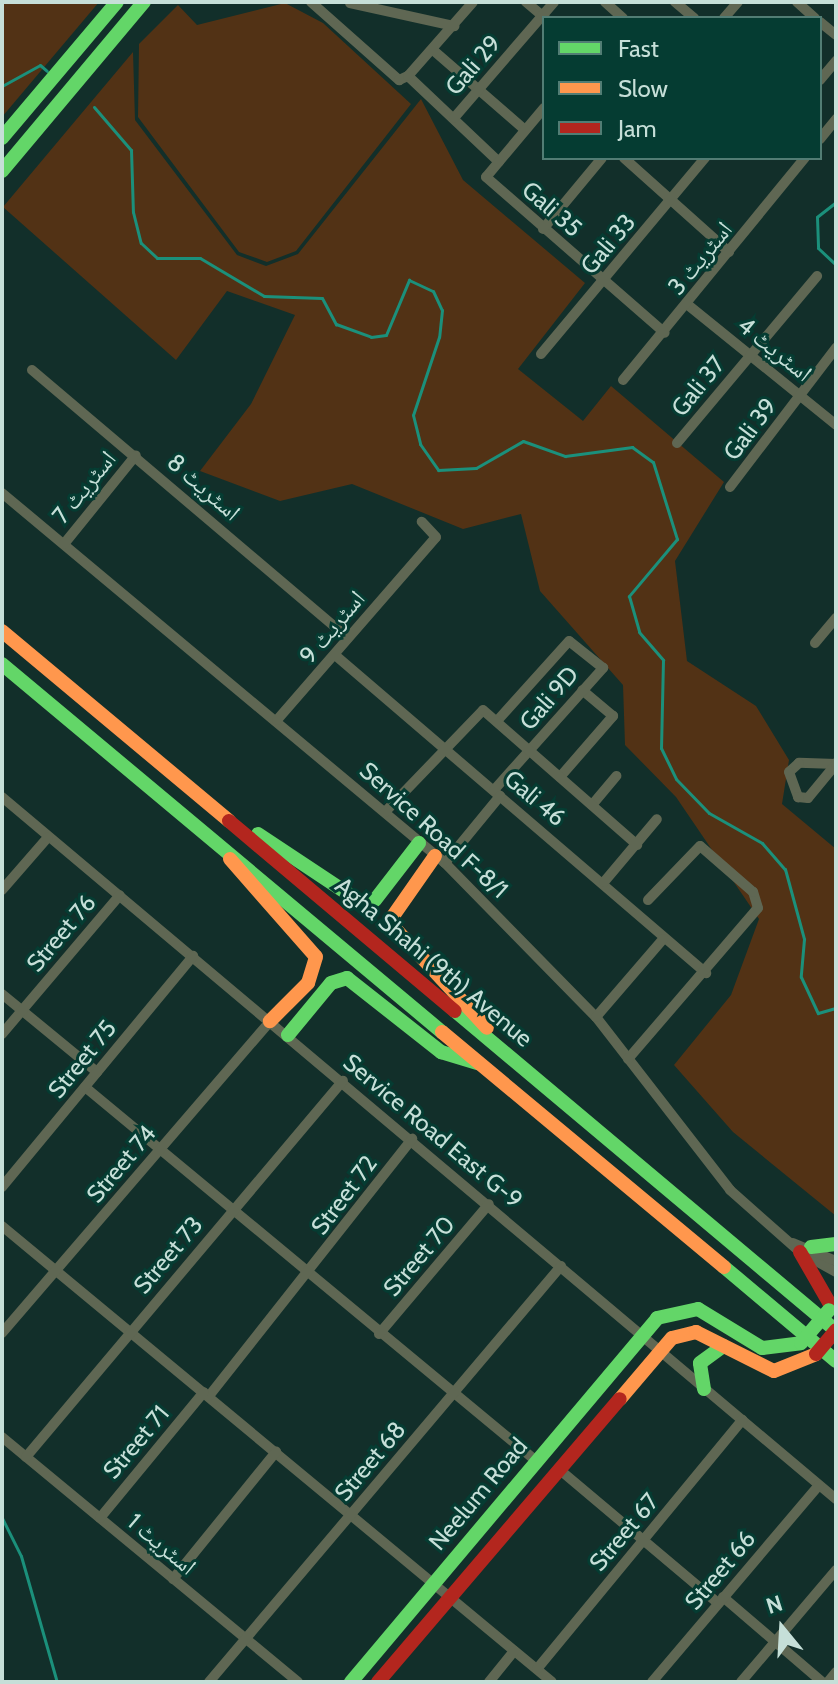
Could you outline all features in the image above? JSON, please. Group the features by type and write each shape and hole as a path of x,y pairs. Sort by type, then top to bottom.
{"main road":[{"path":"2,138 117,2"},
{"path":"2,171 144,2"},
{"name":"Agha Shahi (9th) Avenue","path":"2,631 836,1330"},
{"name":"Agha Shahi (9th) Avenue","path":"2,664 836,1361"},
{"path":"124,764 138,765 142,747"},
{"path":"231,821 293,852 362,903 375,900 419,843"},
{"path":"217,841 255,895 313,948 308,983 270,1021"},
{"path":"440,860 389,922 467,999 499,1045"},
{"path":"288,1035 340,977 352,980 441,1052 482,1065"},
{"path":"832,1305 801,1247 836,1244"},
{"name":"Neelum Road","path":"351,1682 639,1335 669,1310 685,1307 762,1348 801,1343 832,1305"},
{"path":"659,1351 684,1331 774,1371 816,1354 836,1330"},
{"path":"704,1389 700,1363 723,1346"},
{"name":"Neelum Road","path":"378,1682 659,1351"}],"street":[{"path":"311,2 399,80 408,76 433,50 473,2"},
{"path":"526,2 543,16"},
{"path":"605,2 620,16"},
{"path":"675,2 692,16"},
{"path":"334,22 350,3 454,26"},
{"name":"Gali 29","path":"454,118 542,19"},
{"path":"433,50 525,130"},
{"path":"822,78 836,61"},
{"path":"408,76 499,162 542,110"},
{"path":"822,136 836,119"},
{"path":"543,229 600,160"},
{"path":"626,160 729,252"},
{"name":"Gali 33","path":"541,354 703,160"},
{"name":"اسٹریٹ 3","path":"623,380 688,305 797,161"},
{"name":"Gali 35","path":"499,162 486,177 665,333"},
{"name":"Gali 37","path":"677,443 817,276"},
{"name":"اسٹریٹ 4","path":"688,305 836,425"},
{"name":"Gali 39","path":"730,487 836,348"},
{"name":"اسٹریٹ 8","path":"32,370 136,455 348,638"},
{"name":"اسٹریٹ 7","path":"64,544 136,455"},
{"name":"Service Road F-8/1","path":"2,493 277,720 440,860 596,1017 730,1190 836,1272"},
{"name":"اسٹریٹ 9","path":"277,720 436,537 422,522"},
{"path":"815,643 836,618"},
{"name":"Gali 9D","path":"440,860 530,750 603,668 569,641 497,721"},
{"name":"Gali 46","path":"335,655 604,882 663,939 706,973"},
{"path":"560,777 613,716 582,690"},
{"path":"385,812 483,710 637,845"},
{"path":"799,763 836,764 808,798 798,797 789,772 799,763"},
{"path":"592,805 616,776"},
{"name":"Service Road East G-9","path":"2,797 836,1499"},
{"path":"604,882 657,819"},
{"path":"2,890 48,837"},
{"path":"628,1059 753,921 753,892 700,846 648,900"},
{"name":"Street 76","path":"2,1034 120,895"},
{"path":"596,1017 663,939"},
{"name":"Street 75","path":"2,1187 193,956"},
{"path":"2,994 97,1072"},
{"name":"Street 74","path":"2,1333 270,1021"},
{"name":"Street 73","path":"26,1457 343,1081"},
{"path":"85,1087 451,1395 535,1460"},
{"name":"Street 72","path":"207,1394 308,1275 412,1139"},
{"name":"Street 70","path":"379,1334 489,1204"},
{"path":"2,1226 58,1268 552,1682"},
{"name":"Service Road F-8/1","path":"801,1247 836,1261"},
{"name":"Street 68","path":"209,1682 561,1266"},
{"name":"Street 71","path":"100,1518 207,1394"},
{"name":"Street 67","path":"537,1669 742,1420"},
{"name":"اسٹریٹ 1","path":"2,1437 298,1682"},
{"path":"173,1579 276,1452"},
{"path":"560,1470 644,1541 825,1682 836,1672"},
{"name":"Street 66","path":"652,1682 819,1485"},
{"path":"741,1682 836,1570"},
{"path":"489,1682 514,1651"}],"shaded area":[{"path":"2,2 99,2 2,117"},
{"path":"285,3 323,23 411,104 296,251 267,262 239,252 138,117 139,44 178,5 197,25"},
{"path":"133,52 135,120 237,255 266,266 298,254 421,99 463,180 585,283 518,369 583,421 611,386 724,482 675,561 687,661 756,706 789,760 782,804 836,849 836,1216 733,1132 674,1065 731,995 759,919 676,797 625,745 623,685 540,591 521,514 463,529 352,484 280,501 200,471 251,404 295,315 227,291 176,360 3,207"}],"waterway":[{"path":"2,86 40,65 47,71"},
{"path":"94,107 131,150 133,212 141,243 157,258 200,258 264,296 322,298 336,324 371,337 386,335 409,280 433,291 442,310 439,337 413,415 420,444 438,470 476,468 523,441 565,456 632,447 653,462 677,539 629,596 639,632 663,660 661,748 676,779 709,813 762,843 785,869 804,939 801,977 818,1013 836,1008"},
{"path":"836,202 817,217 818,248 836,265"},
{"path":"2,1518 21,1556 57,1682"}],"traffic: fast":[{"path":"2,138 117,2"},
{"path":"2,171 144,2"},
{"path":"2,664 442,1032"},
{"path":"258,834 362,903 375,900 419,843"},
{"path":"288,1035 331,983 347,978 441,1052 477,1063"},
{"path":"455,1011 836,1331"},
{"path":"811,1247 836,1244"},
{"path":"724,1267 836,1361"},
{"path":"351,1682 657,1318 698,1309 762,1348 801,1343"},
{"path":"801,1343 829,1310"},
{"path":"704,1389 700,1363 723,1346"}],"traffic: slow":[{"path":"2,631 229,821"},
{"path":"435,856 389,922 487,1028"},
{"path":"230,859 316,957 308,983 270,1021"},
{"path":"442,1032 724,1267"},
{"path":"620,1399 672,1338 696,1332 774,1371 816,1354"}],"traffic: jam":[{"path":"229,821 455,1011"},
{"path":"800,1252 831,1306"},
{"path":"816,1354 836,1330"},
{"path":"378,1682 620,1399"}]}
